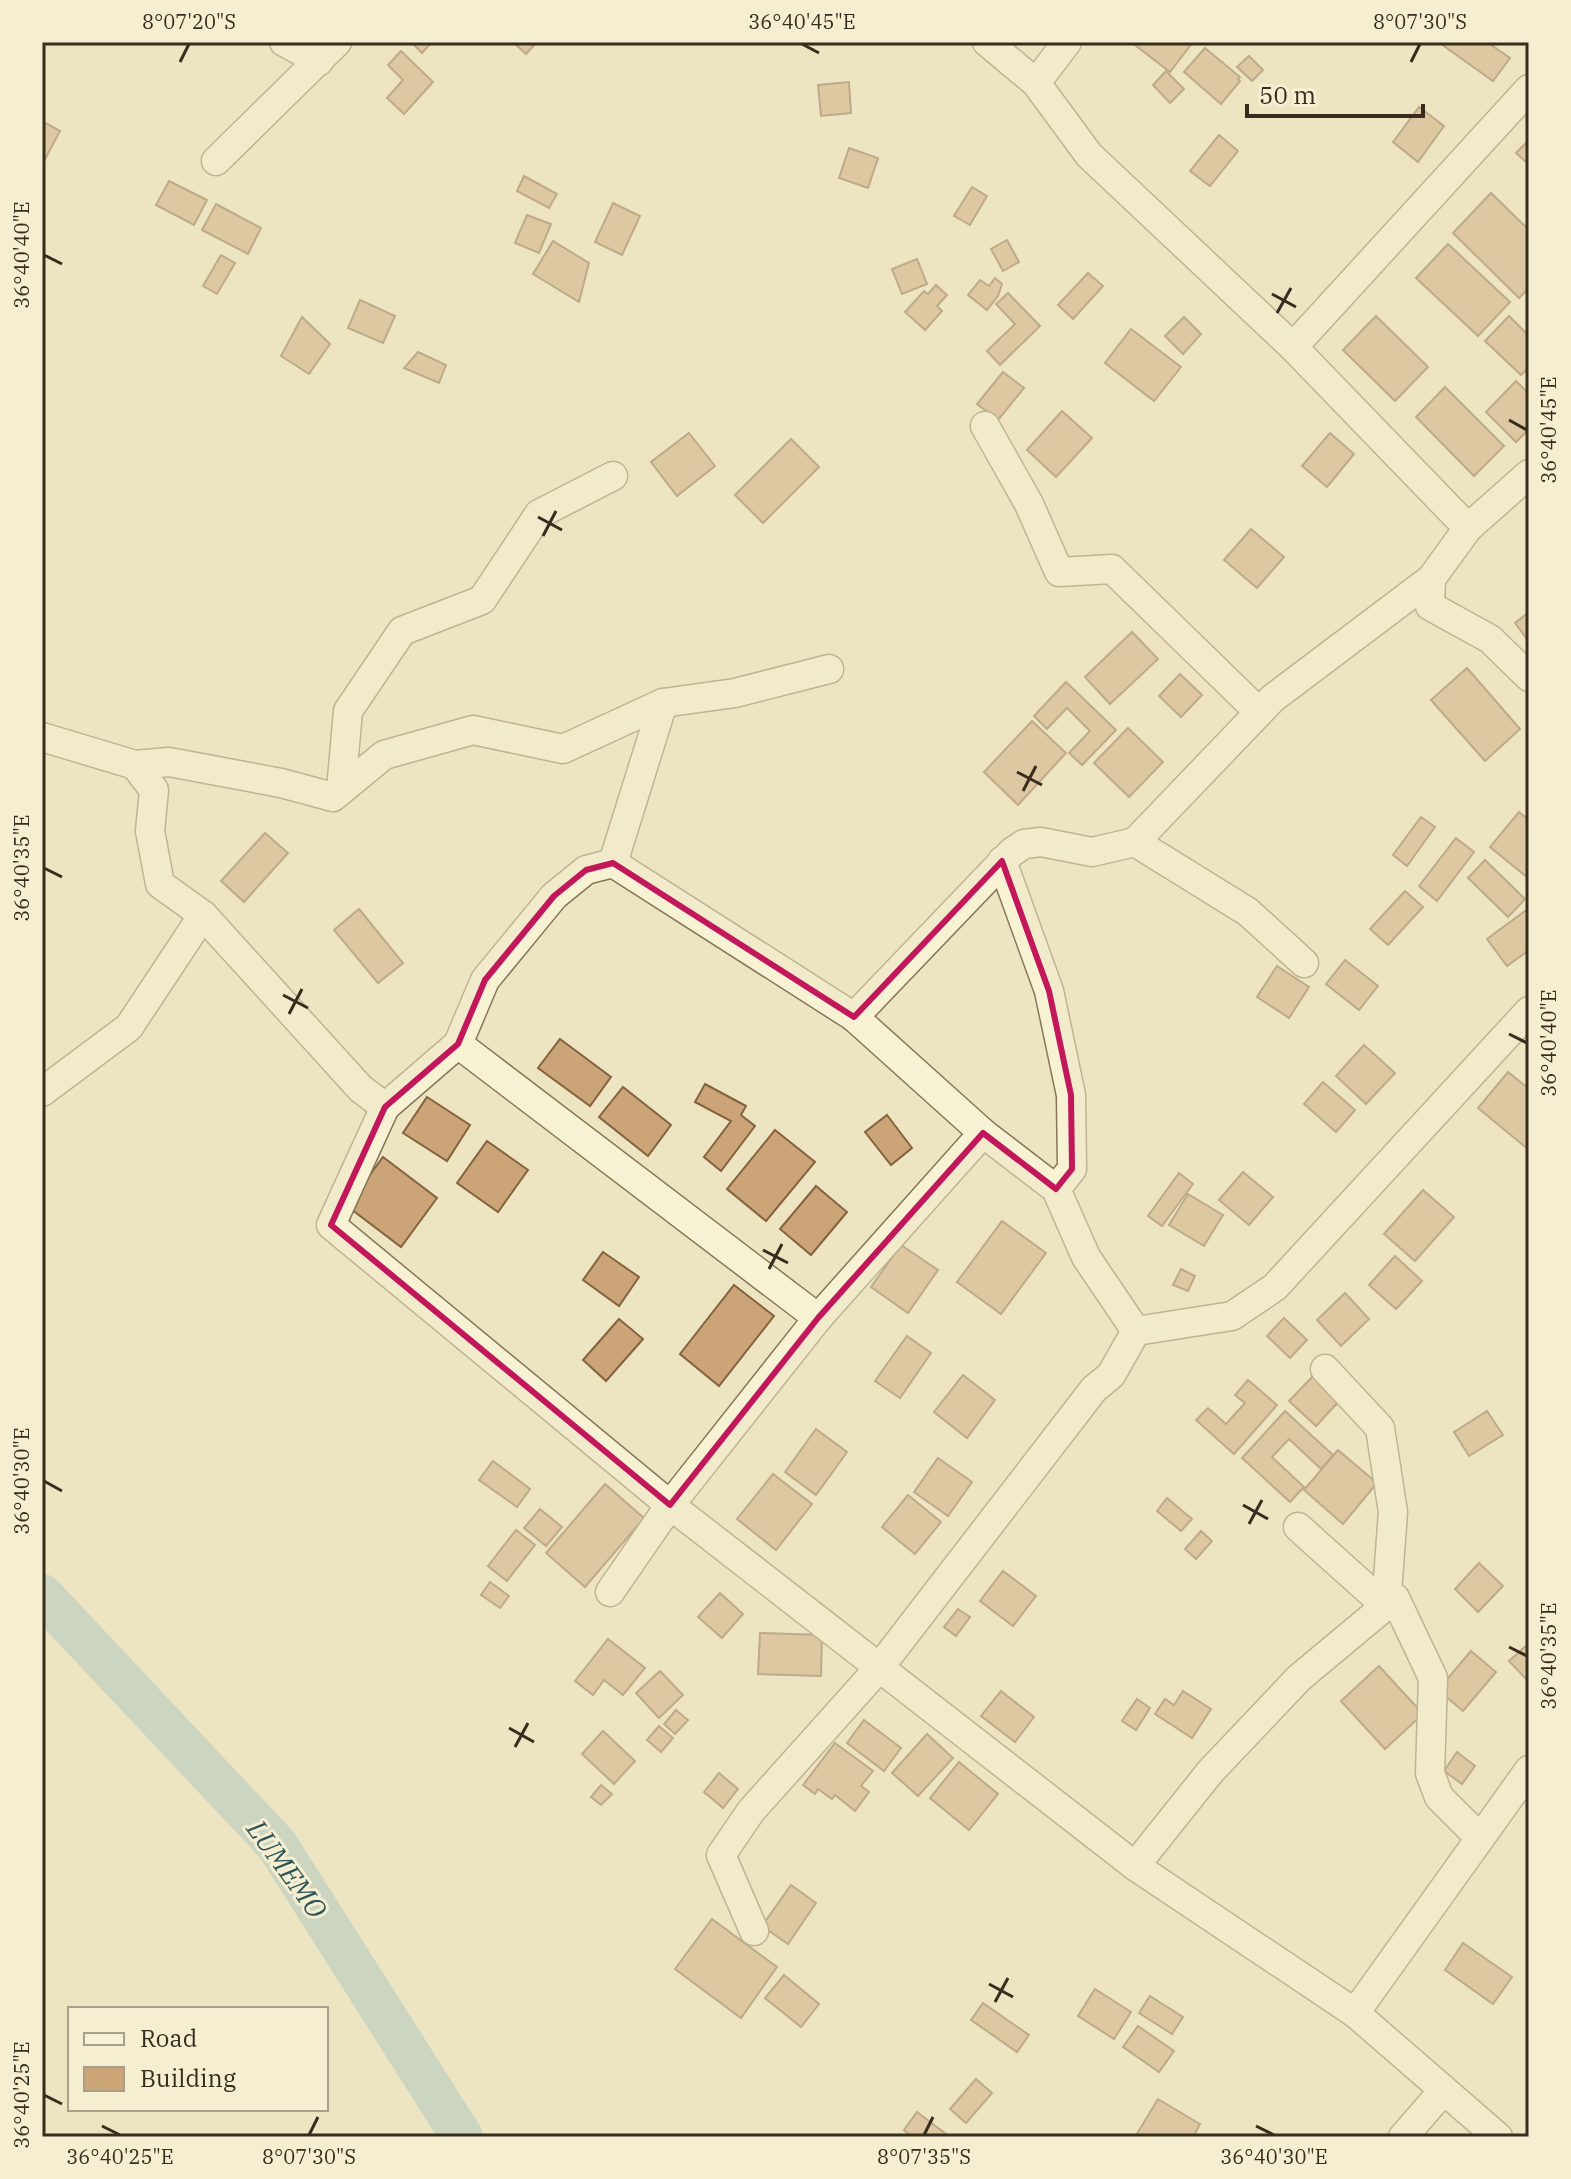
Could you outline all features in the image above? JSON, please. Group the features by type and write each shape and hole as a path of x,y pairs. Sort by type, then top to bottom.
{"street":[{"path":"284,42 328,51"},
{"path":"987,42 1036,83 1089,155 1293,347 1468,528"},
{"path":"1036,83 1067,42"},
{"path":"216,161 328,51"},
{"path":"1293,347 1529,89"},
{"path":"985,426 1029,504 1059,572 1112,569 1259,712"},
{"path":"854,1017 1002,861 1024,844 1041,842 1092,852 1135,842 1273,698 1431,579 1468,528 1529,474"},
{"path":"341,790 348,711 402,631 482,600 539,514 613,476"},
{"path":"1431,579 1430,606 1490,639 1529,677"},
{"path":"42,737 135,765 169,762 281,783 333,797 384,755 473,730 563,749 663,703 735,693 829,669"},
{"path":"613,863 663,703"},
{"path":"135,765 154,790 150,831 160,884 203,915 361,1089 385,1107"},
{"path":"1135,842 1248,912 1304,963"},
{"path":"1002,861 1049,991 1071,1095 1072,1169 1056,1189"},
{"path":"1136,1331 1086,1257 1056,1189 983,1133 854,1017 613,863 586,870 554,896 485,980 458,1044 385,1107 331,1225 670,1505 1135,1866 1355,2013 1498,2137"},
{"path":"42,1092 129,1027 203,915"},
{"path":"1136,1331 1232,1316 1275,1287 1529,1011"},
{"path":"458,1044 818,1318"},
{"path":"610,1592 670,1505 818,1318 983,1133"},
{"path":"754,1931 721,1855 751,1811 879,1668 1094,1389 1111,1375 1136,1331"},
{"path":"1325,1369 1380,1428 1393,1512 1386,1606"},
{"path":"1298,1527 1386,1606"},
{"path":"1135,1866 1210,1772 1299,1678 1395,1598 1433,1678 1430,1773 1439,1797 1480,1838"},
{"path":"1355,2013 1529,1770"},
{"path":"1403,2137 1443,2091"}],"highlighted area":[{"path":"1002,861 1049,991 1071,1095 1072,1169 1056,1189 983,1133 818,1318 670,1505 331,1225 385,1107 458,1044 485,980 554,896 586,870 613,863 854,1017"}],"building":[{"path":"411,42 432,42 422,53"},
{"path":"513,42 537,42 526,54"},
{"path":"1131,42 1193,42 1170,72"},
{"path":"1442,42 1487,42 1510,58 1493,81"},
{"path":"1205,48 1240,77 1221,104 1184,72"},
{"path":"401,51 433,82 404,114 387,98 403,80 388,65"},
{"path":"1249,56 1263,70 1252,81 1237,67"},
{"path":"1166,71 1184,89 1170,103 1153,85"},
{"path":"849,82 851,113 821,116 818,85"},
{"path":"1419,107 1444,126 1418,162 1393,142"},
{"path":"42,121 60,131 42,165"},
{"path":"1219,135 1238,151 1210,186 1190,171"},
{"path":"1529,140 1529,165 1516,153"},
{"path":"849,148 878,158 868,188 839,178"},
{"path":"524,176 557,194 549,208 517,191"},
{"path":"169,181 207,200 194,225 156,205"},
{"path":"972,187 987,196 970,225 954,216"},
{"path":"1491,193 1529,230 1529,288 1519,298 1453,233"},
{"path":"613,203 640,216 622,255 595,242"},
{"path":"216,204 261,228 248,254 202,230"},
{"path":"527,215 551,224 539,253 515,243"},
{"path":"1007,240 1019,262 1003,271 991,249"},
{"path":"553,241 589,263 579,302 533,274"},
{"path":"1448,244 1510,302 1478,336 1416,278"},
{"path":"221,255 235,263 217,294 203,286"},
{"path":"917,259 927,284 902,294 892,269"},
{"path":"1088,273 1103,286 1073,319 1058,305"},
{"path":"995,278 1002,284 998,296 987,310 968,295 980,280 989,286"},
{"path":"936,285 947,295 937,306 942,311 925,330 905,312 924,291 928,294"},
{"path":"1008,293 1040,326 1000,365 987,351 1015,324 996,304"},
{"path":"360,300 395,316 383,343 348,328"},
{"path":"1376,316 1428,367 1395,401 1343,350"},
{"path":"1509,316 1529,336 1529,367 1521,375 1485,341"},
{"path":"302,317 330,344 309,374 281,356"},
{"path":"1184,317 1201,334 1183,354 1165,336"},
{"path":"1131,329 1181,367 1154,401 1105,363"},
{"path":"418,352 446,365 439,383 404,368"},
{"path":"1003,372 1024,388 998,420 977,404"},
{"path":"1516,381 1529,394 1529,429 1516,442 1486,412"},
{"path":"1445,387 1504,446 1474,476 1416,417"},
{"path":"1062,411 1092,438 1056,477 1027,450"},
{"path":"689,433 715,466 677,496 651,462"},
{"path":"1330,433 1354,454 1327,487 1302,466"},
{"path":"791,439 819,467 763,523 735,495"},
{"path":"1251,529 1284,557 1257,588 1224,560"},
{"path":"1529,612 1529,642 1515,623"},
{"path":"1132,632 1158,659 1110,704 1085,677"},
{"path":"1467,668 1520,729 1485,761 1431,700"},
{"path":"1180,674 1202,695 1181,717 1159,696"},
{"path":"1066,682 1116,730 1082,765 1069,753 1090,731 1067,708 1047,729 1034,716"},
{"path":"1032,721 1066,753 1018,805 984,772"},
{"path":"1128,728 1163,762 1129,797 1094,763"},
{"path":"1519,812 1529,820 1528,878 1490,847"},
{"path":"1421,817 1435,827 1407,866 1393,855"},
{"path":"265,833 288,853 244,902 221,881"},
{"path":"1456,838 1474,852 1437,901 1419,886"},
{"path":"1485,860 1525,899 1508,917 1468,878"},
{"path":"1405,891 1423,907 1388,945 1370,929"},
{"path":"1529,908 1529,950 1507,966 1487,939"},
{"path":"359,909 403,963 378,983 334,930"},
{"path":"1345,960 1378,986 1359,1010 1326,984"},
{"path":"1277,966 1309,987 1289,1018 1257,997"},
{"path":"560,1039 611,1077 590,1106 538,1068"},
{"path":"1364,1045 1395,1073 1366,1104 1336,1076"},
{"path":"1508,1072 1529,1089 1529,1150 1478,1108"},
{"path":"1323,1082 1355,1110 1336,1132 1304,1104"},
{"path":"705,1084 746,1106 741,1115 755,1126 721,1171 704,1157 731,1121 695,1102"},
{"path":"623,1087 671,1125 648,1156 599,1117"},
{"path":"427,1097 470,1125 447,1161 403,1133"},
{"path":"887,1115 912,1148 891,1165 865,1132"},
{"path":"775,1130 815,1162 766,1221 727,1189"},
{"path":"487,1141 528,1170 498,1212 457,1183"},
{"path":"383,1157 437,1198 401,1247 347,1206"},
{"path":"1243,1172 1273,1197 1249,1225 1219,1200"},
{"path":"1179,1173 1193,1184 1162,1226 1148,1216"},
{"path":"816,1186 847,1212 811,1255 780,1229"},
{"path":"1423,1190 1454,1217 1415,1261 1384,1234"},
{"path":"1188,1194 1223,1215 1204,1246 1169,1225"},
{"path":"1002,1221 1046,1253 1001,1314 957,1282"},
{"path":"901,1245 938,1270 908,1313 871,1287"},
{"path":"603,1252 639,1277 619,1306 583,1280"},
{"path":"1395,1256 1422,1281 1396,1309 1369,1285"},
{"path":"1181,1269 1195,1276 1188,1291 1173,1285"},
{"path":"734,1285 774,1316 719,1386 680,1354"},
{"path":"1345,1293 1369,1319 1341,1346 1317,1320"},
{"path":"1284,1318 1307,1340 1290,1358 1267,1336"},
{"path":"619,1319 643,1339 606,1381 583,1360"},
{"path":"907,1336 931,1353 900,1398 875,1381"},
{"path":"1315,1374 1342,1398 1316,1426 1289,1401"},
{"path":"963,1375 995,1400 967,1438 934,1412"},
{"path":"1248,1380 1277,1405 1234,1454 1196,1420 1208,1408 1226,1424 1245,1403 1235,1395"},
{"path":"1285,1411 1333,1455 1321,1469 1289,1439 1272,1457 1304,1487 1290,1502 1242,1458"},
{"path":"1487,1411 1503,1435 1469,1456 1454,1432"},
{"path":"816,1429 847,1452 816,1495 785,1472"},
{"path":"1338,1450 1377,1483 1343,1524 1304,1490"},
{"path":"938,1458 972,1482 948,1516 914,1492"},
{"path":"493,1461 530,1489 517,1507 479,1480"},
{"path":"773,1474 812,1504 776,1550 737,1519"},
{"path":"605,1484 644,1518 585,1587 546,1553"},
{"path":"908,1495 941,1522 915,1554 882,1527"},
{"path":"1167,1498 1192,1519 1181,1531 1157,1511"},
{"path":"540,1509 562,1527 546,1546 524,1528"},
{"path":"516,1530 535,1545 507,1581 488,1566"},
{"path":"1201,1531 1212,1541 1196,1559 1185,1549"},
{"path":"1479,1563 1503,1586 1478,1612 1455,1589"},
{"path":"1003,1571 1036,1596 1013,1626 980,1601"},
{"path":"490,1582 509,1596 500,1608 481,1595"},
{"path":"720,1593 743,1614 722,1638 698,1617"},
{"path":"958,1609 970,1617 956,1636 944,1627"},
{"path":"760,1633 822,1635 821,1676 758,1674"},
{"path":"608,1639 645,1668 623,1695 604,1680 593,1695 575,1681"},
{"path":"1529,1643 1529,1681 1528,1681 1509,1661"},
{"path":"1471,1651 1496,1672 1463,1711 1438,1690"},
{"path":"1379,1666 1423,1714 1385,1749 1341,1701"},
{"path":"660,1671 683,1695 659,1718 636,1693"},
{"path":"1001,1691 1034,1717 1015,1742 981,1716"},
{"path":"1183,1691 1211,1709 1192,1738 1155,1714 1165,1699 1174,1705"},
{"path":"1137,1699 1150,1708 1136,1730 1122,1721"},
{"path":"676,1710 688,1720 675,1734 664,1724"},
{"path":"864,1720 901,1748 884,1771 847,1743"},
{"path":"659,1726 673,1738 661,1752 647,1740"},
{"path":"603,1731 635,1761 614,1784 582,1754"},
{"path":"927,1734 953,1758 918,1796 892,1773"},
{"path":"835,1743 873,1771 861,1786 869,1792 855,1811 835,1795 832,1799 818,1789 815,1794 803,1785"},
{"path":"1457,1752 1475,1766 1462,1784 1444,1771"},
{"path":"959,1762 998,1794 969,1830 930,1798"},
{"path":"719,1773 738,1789 723,1808 704,1792"},
{"path":"601,1785 612,1794 601,1805 591,1797"},
{"path":"791,1885 816,1903 788,1944 762,1926"},
{"path":"712,1919 777,1967 741,2018 675,1969"},
{"path":"1463,1943 1512,1977 1493,2004 1445,1970"},
{"path":"784,1975 819,2004 801,2027 765,1998"},
{"path":"1095,1989 1131,2012 1114,2039 1078,2016"},
{"path":"1150,1996 1183,2017 1172,2034 1139,2013"},
{"path":"983,2003 1029,2035 1017,2052 971,2020"},
{"path":"1138,2026 1174,2051 1159,2072 1123,2047"},
{"path":"976,2079 992,2093 966,2123 950,2109"},
{"path":"1158,2099 1200,2124 1193,2137 1135,2137"},
{"path":"917,2112 950,2137 912,2137 904,2130"}],"waterway":[{"name":"LUMEMO","path":"42,1595 277,1845 462,2137"}]}
